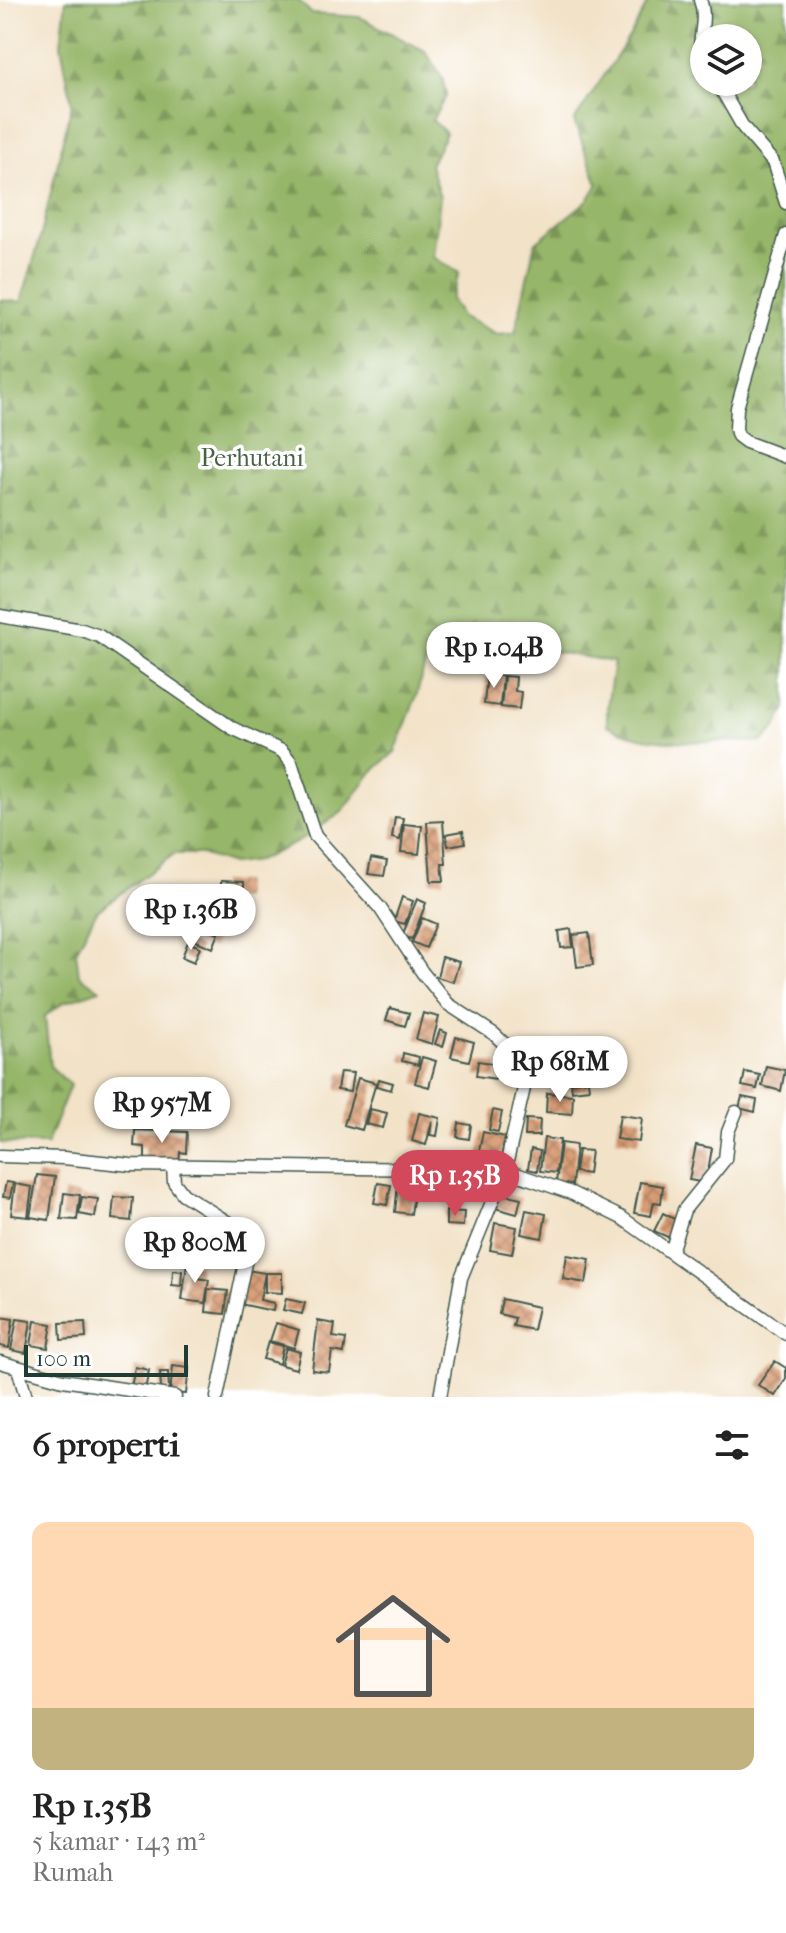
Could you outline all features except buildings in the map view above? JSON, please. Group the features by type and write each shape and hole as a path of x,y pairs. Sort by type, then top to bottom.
{"street":[{"path":"700,0 702,24"},
{"path":"725,96 743,127 773,162 786,203"},
{"path":"786,235 737,408 736,421 738,436 746,442 786,457"},
{"path":"0,616 82,630 99,636 232,728 282,751 291,762 315,836 380,908 422,972 448,1004 494,1034 516,1055 524,1073 524,1088 505,1170 461,1278 440,1397"},
{"path":"671,1252 684,1210 725,1159 728,1132 736,1112"},
{"path":"0,1156 173,1166 505,1170 602,1207 786,1334"},
{"path":"173,1166 174,1182 183,1194 250,1239 217,1397"},
{"path":"0,1362 63,1380 175,1397"},
{"path":"18,1368 26,1397"}],"green space":[{"name":"Perhutani","path":"66,0 298,0 312,14 360,17 425,51 442,77 446,96 432,120 446,133 430,165 440,197 433,257 459,273 451,299 462,317 497,334 515,332 535,243 588,200 598,184 574,121 632,33 649,0 786,0 786,708 776,727 762,742 642,738 607,725 614,662 446,633 432,639 416,697 395,752 372,772 342,812 298,842 257,861 232,864 201,854 174,854 96,912 76,951 79,975 100,990 64,1002 45,1016 50,1066 70,1085 47,1144 0,1143 0,300 21,302 40,239 72,103 61,45"}]}
